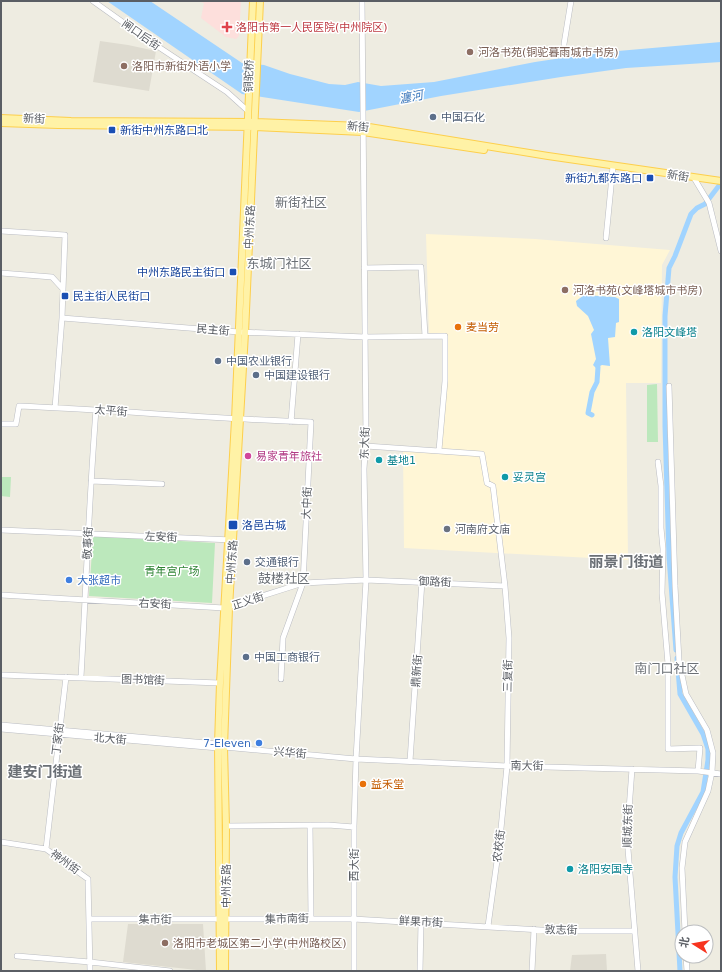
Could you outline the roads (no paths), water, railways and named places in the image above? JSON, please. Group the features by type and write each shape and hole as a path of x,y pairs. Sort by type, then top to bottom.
{"main road":[{"name":"铜驼桥","path":"251,108 250,47 253,1"},
{"name":"铜驼桥","path":"251,108 257,51 260,1"},
{"name":"中州东路","path":"220,971 226,826 220,746 242,332 248,125 251,108"},
{"name":"中州东路","path":"242,332 255,125 251,108"},
{"name":"新街","path":"1,118 248,125"},
{"name":"新街","path":"1,123 58,125 255,125 363,129 710,182"},
{"path":"710,182 721,181"},
{"path":"710,182 721,185"},
{"name":"中州东路","path":"225,971 220,683 227,608"}],"street":[{"name":"闸口后街","path":"93,1 145,38 251,108"},
{"name":"东大街","path":"356,759 366,580 364,469 366,446 362,1"},
{"path":"564,44 572,1"},
{"path":"606,238 612,167"},
{"path":"695,180 709,203 721,251"},
{"path":"1,231 65,235 62,318 55,408"},
{"path":"364,268 421,267 425,336"},
{"path":"1,273 52,277 63,289"},
{"name":"民主街","path":"62,318 242,332 365,337 445,336 445,381 439,450"},
{"path":"291,422 298,334"},
{"path":"669,386 673,556 679,661 686,694 707,730 713,753 712,772 708,791 686,842 682,868 685,924"},
{"name":"太平街","path":"1,424 16,424 18,406 238,420 311,422"},
{"name":"敬事街","path":"81,677 96,410"},
{"name":"大中街","path":"280,680 283,638 303,581 311,422"},
{"path":"366,446 439,450"},
{"name":"三复街","path":"439,450 482,454 486,483 493,486 505,586 509,638 507,766"},
{"path":"658,462 661,486 661,528 663,549 662,593 668,664 668,749 700,748 698,771"},
{"path":"91,481 162,484"},
{"name":"左安街","path":"1,530 231,540"},
{"name":"正义街","path":"227,608 303,581 366,580"},
{"name":"御路街","path":"366,580 505,586"},
{"name":"鼎新街","path":"410,761 422,582"},
{"name":"右安街","path":"1,595 227,608"},
{"name":"图书馆街","path":"1,675 220,683"},
{"name":"丁家街","path":"46,849 66,677"},
{"name":"北大街","path":"1,725 59,733"},
{"name":"北大街","path":"1,729 220,746"},
{"name":"兴华街","path":"220,746 356,759"},
{"name":"南大街","path":"356,759 507,766 698,771 721,774"},
{"name":"西大街","path":"354,971 354,827 356,759"},
{"name":"农校街","path":"488,926 500,839 507,766"},
{"name":"顺城东街","path":"632,769 627,837 638,971"},
{"path":"310,825 311,918"},
{"path":"226,826 310,825 354,827"},
{"name":"神州街","path":"1,842 46,849 88,879 89,919"},
{"name":"集市南街","path":"223,920 311,918 354,919"},
{"path":"89,919 90,971"},
{"name":"集市街","path":"89,919 223,920"},
{"name":"鲜果市街","path":"354,919 488,926"},
{"path":"420,971 421,922"},
{"name":"敦志街","path":"488,926 557,931 634,931"},
{"path":"532,971 534,929"},
{"path":"17,956 170,971"}],"water":[{"name":"瀍河","path":"107,1 150,1 242,63 264,65 290,74 329,84 345,85 358,82 381,86 434,82 535,62 595,53 721,42 721,62 626,68 441,96 359,112 242,94"},
{"path":"584,295 615,297 619,299 619,322 616,323 615,337 608,338 610,366 602,365 596,368 593,365 596,359 591,334 594,330 588,316 577,306 576,301"}],"waterway":[{"path":"676,650 669,557 665,426 665,316 669,268 691,214 697,208 705,204 721,183"},
{"path":"592,415 588,413 592,392 597,382 598,367"},
{"path":"677,658 680,694 703,734 708,749 708,760 703,792 681,833 677,846 675,877 680,971"}],"place":[{"name":"洛阳市第一人民医院(中州院区)","path":"227,27"},
{"name":"河洛书苑(铜驼暮雨城市书房)","path":"470,52"},
{"name":"洛阳市新街外语小学","path":"124,66"},
{"name":"中国石化","path":"433,117"},
{"name":"新街中州东路口北","path":"112,130"},
{"name":"新街九都东路口","path":"650,178"},
{"name":"中州东路民主街口","path":"233,272"},
{"name":"河洛书苑(文峰塔城市书房)","path":"565,290"},
{"name":"民主街人民街口","path":"65,296"},
{"name":"麦当劳","path":"458,327"},
{"name":"洛阳文峰塔","path":"634,332"},
{"name":"中国农业银行","path":"218,361"},
{"name":"中国建设银行","path":"256,375"},
{"name":"易家青年旅社","path":"248,456"},
{"name":"基地1","path":"379,460"},
{"name":"妥灵宫","path":"505,477"},
{"name":"洛邑古城","path":"233,525"},
{"name":"河南府文庙","path":"447,529"},
{"name":"交通银行","path":"247,562"},
{"name":"大张超市","path":"69,580"},
{"name":"中国工商银行","path":"246,657"},
{"name":"7-Eleven","path":"259,743"},
{"name":"益禾堂","path":"363,784"},
{"name":"洛阳安国寺","path":"570,869"},
{"name":"洛阳市老城区第二小学(中州路校区)","path":"165,943"}],"district":[{"name":"新街社区","path":"301,202"},
{"name":"东城门社区","path":"279,263"},
{"name":"丽景门街道","path":"626,562"},
{"name":"鼓楼社区","path":"284,578"},
{"name":"南门口社区","path":"667,668"},
{"name":"建安门街道","path":"45,772"}],"park label":[{"name":"青年宫广场","path":"172,571"}]}
